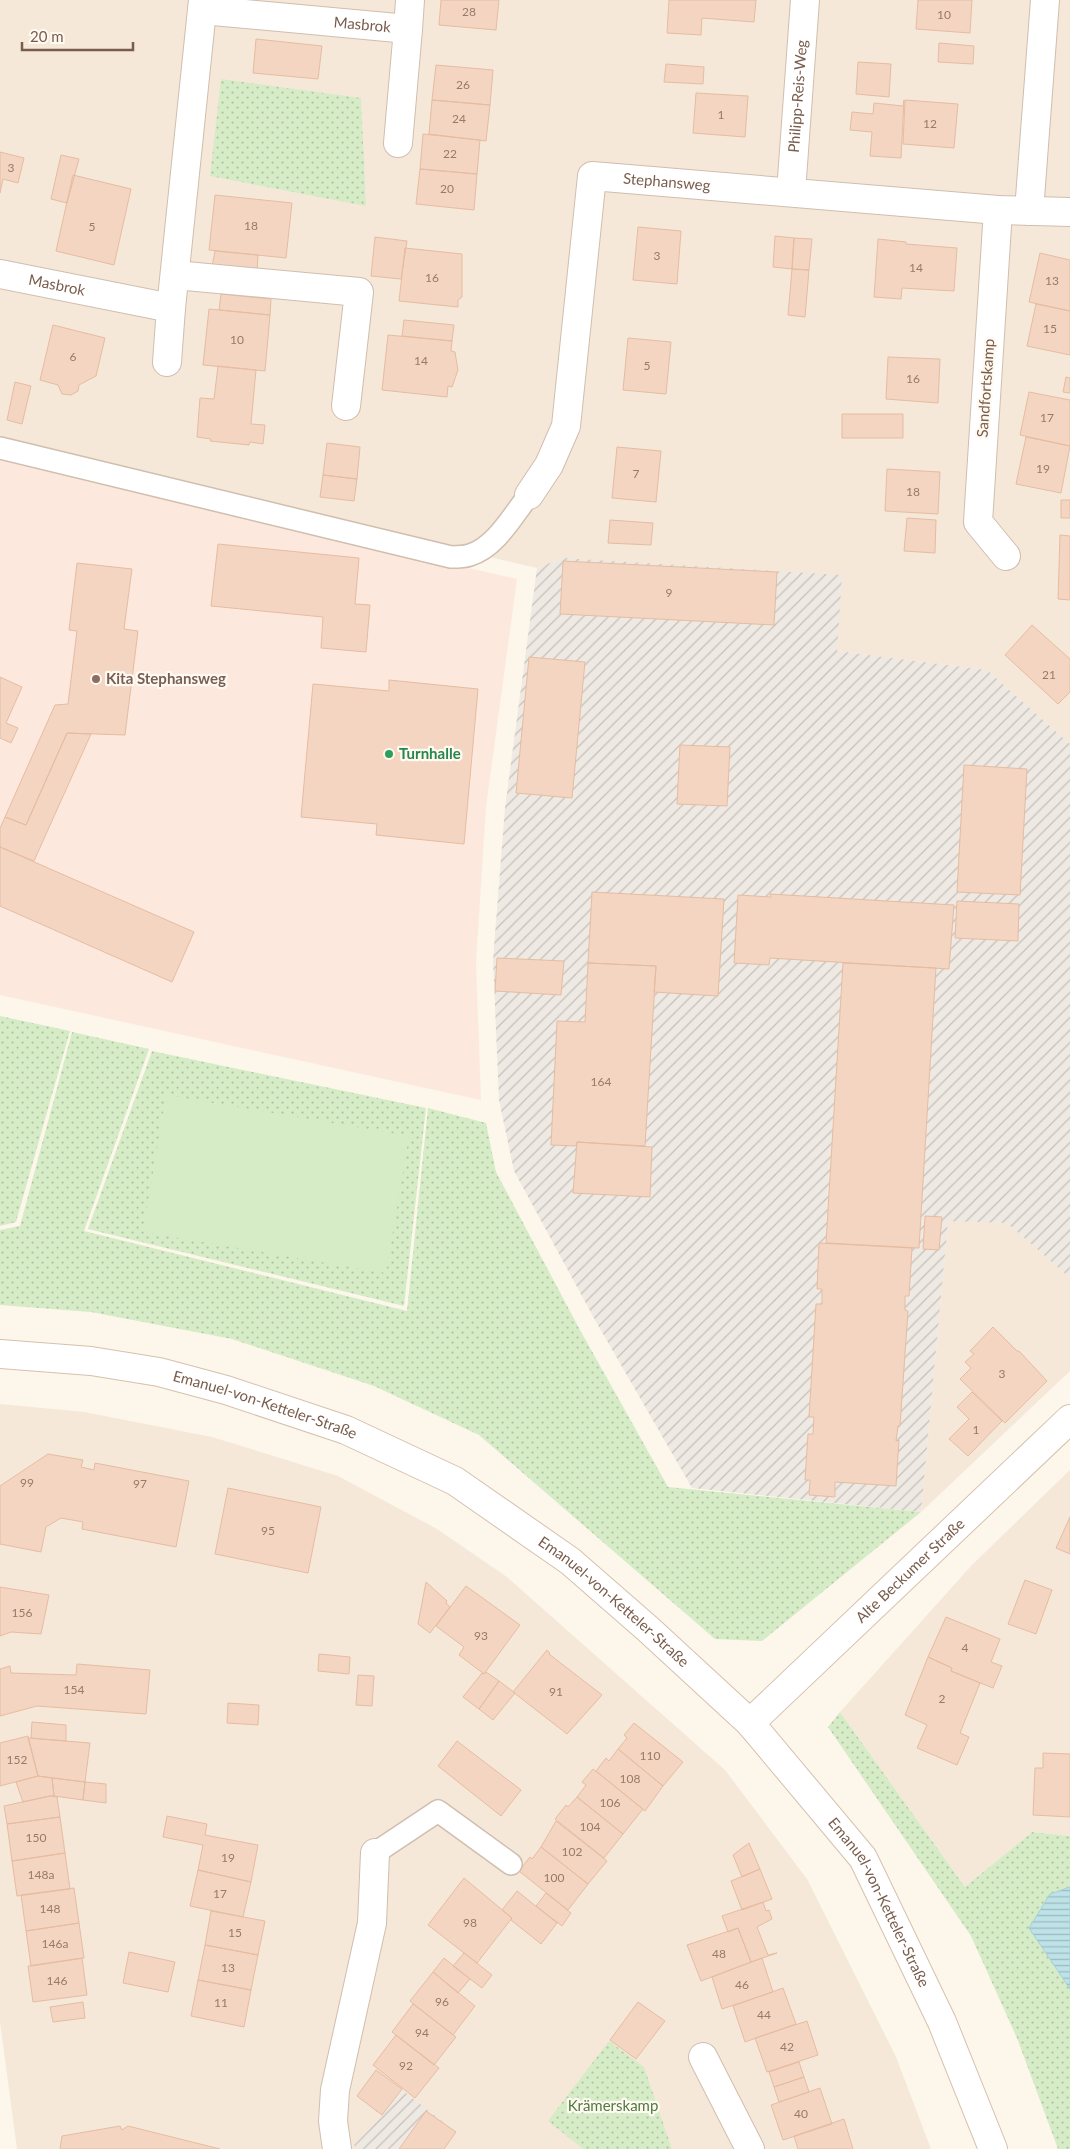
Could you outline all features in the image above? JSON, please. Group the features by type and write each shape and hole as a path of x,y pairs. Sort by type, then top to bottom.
{"street":[{"path":"408,29 410,0"},
{"name":"Philipp-Reis-Weg","path":"791,192 805,0"},
{"path":"1029,211 1045,0"},
{"name":"Masbrok","path":"168,362 171,308 202,5 408,29 398,143"},
{"name":"Stephansweg","path":"529,495 548,465 566,426 592,176 998,210 1070,212"},
{"name":"Sandfortskamp","path":"998,210 978,522 1006,556"},
{"name":"Masbrok","path":"0,274 171,308"},
{"path":"175,275 359,292 346,406"},
{"name":"Emanuel-von-Ketteler-Straße","path":"0,1354 100,1363 159,1372 226,1390 346,1430 455,1481 570,1562 648,1629 750,1723 863,1858 942,2022 993,2149"},
{"name":"Alte Beckumer Straße","path":"750,1723 1070,1419"},
{"path":"337,2149 333,2121 335,2090 372,1924 375,1853"},
{"path":"703,2057 750,2149"}],"lane":[{"path":"0,448 451,557 469,556 484,548 529,495"},
{"path":"375,1853 438,1811 512,1864"}],"shaded area":[{"path":"0,0 1070,0 1070,744 987,670 837,651 563,558 537,568 0,441"},
{"path":"0,460 517,579 486,807 476,962 481,1100 0,995"},
{"path":"563,558 842,575 837,651 987,670 1070,744 1070,1278 1007,1223 948,1221 921,1512 692,1488 595,1320 514,1171 499,1100 493,960 505,808 537,568"},
{"path":"948,1220 1007,1223 1070,1278 1070,1371 921,1512"},
{"path":"0,1404 84,1412 212,1437 338,1476 437,1529 507,1577 725,1770 807,1879 896,2057 931,2149 17,2149 0,2022"},
{"path":"1070,1470 1070,1836 1032,1832 965,1887 840,1712 972,1565"},
{"path":"376,2070 456,2132 444,2149 357,2149 354,2145 382,2116 357,2096"}],"green space":[{"path":"221,79 361,98 366,206 210,176"},
{"path":"0,1016 70,1031 16,1222 0,1226"},
{"path":"72,1032 149,1049 84,1231 407,1311 428,1108 486,1123 496,1172 580,1330 668,1487 921,1512 762,1641 715,1639 479,1435 374,1386 232,1339 91,1312 0,1305 0,1230 20,1226"},
{"path":"152,1051 426,1108 404,1306 88,1229"},
{"path":"166,1095 409,1136 386,1273 143,1232"},
{"path":"840,1712 965,1887 1032,1832 1070,1836 1070,1887 1050,1894 1065,1980 1070,1989 1070,2149 1058,2149 1017,2038 971,1936 828,1727"},
{"name":"Krämerskamp","path":"609,2041 644,2067 672,2149 583,2149 548,2121"}],"water":[{"path":"1070,1887 1070,1989 1029,1928 1050,1894"}],"building":[{"path":"441,0 499,0 496,30 439,25"},
{"path":"669,0 756,0 754,22 702,18 701,35 667,33"},
{"path":"918,0 972,0 970,33 916,29"},
{"path":"256,39 322,46 318,79 253,73"},
{"path":"939,43 974,46 973,64 938,62"},
{"path":"858,62 891,64 889,97 856,94"},
{"path":"666,64 704,67 703,84 664,82"},
{"path":"436,65 493,70 490,105 432,100"},
{"path":"696,93 748,96 745,137 693,133"},
{"path":"432,100 490,105 486,141 429,134"},
{"path":"904,100 901,158 870,156 872,132 850,130 852,112 873,114 874,103 903,106"},
{"path":"905,100 958,104 954,148 903,144"},
{"path":"423,134 480,140 477,174 420,169"},
{"path":"0,152 24,158 18,183 3,179 0,193"},
{"path":"61,155 79,159 67,203 51,199"},
{"path":"420,169 477,174 474,210 416,204"},
{"path":"73,175 131,189 114,265 56,251"},
{"path":"215,195 292,203 286,258 209,250"},
{"path":"638,227 681,231 677,284 633,280"},
{"path":"775,236 794,238 792,269 773,267"},
{"path":"375,237 407,241 401,279 371,276"},
{"path":"794,238 812,239 809,270 792,269"},
{"path":"878,239 906,242 906,244 957,248 954,291 902,288 901,299 874,297"},
{"path":"405,248 462,254 462,297 458,300 458,307 399,301"},
{"path":"215,251 258,255 257,272 212,267"},
{"path":"1040,253 1070,260 1070,311 1029,302"},
{"path":"792,269 809,270 805,317 788,315"},
{"path":"221,294 271,299 270,315 219,310"},
{"path":"1036,304 1070,311 1070,355 1027,346"},
{"path":"209,309 270,315 265,371 203,365"},
{"path":"404,320 454,325 452,341 402,336"},
{"path":"53,325 105,338 96,376 79,385 78,391 71,395 62,394 58,385 40,380"},
{"path":"388,335 452,341 451,351 455,352 458,370 452,387 448,386 447,397 382,390"},
{"path":"628,338 671,342 666,394 623,390"},
{"path":"888,357 940,359 938,403 886,399"},
{"path":"218,366 256,370 251,424 265,425 263,444 250,442 249,445 210,441 211,439 197,437 200,398 214,399"},
{"path":"1066,377 1070,378 1070,393 1063,392"},
{"path":"15,382 31,386 22,424 7,420"},
{"path":"1029,392 1070,400 1070,446 1020,435"},
{"path":"842,414 903,414 903,438 842,438"},
{"path":"1026,437 1070,446 1061,493 1016,484"},
{"path":"327,443 360,447 357,479 323,475"},
{"path":"617,447 661,451 656,502 612,498"},
{"path":"887,469 940,472 938,514 885,511"},
{"path":"323,475 357,479 354,501 320,497"},
{"path":"1061,500 1070,500 1070,518 1061,518"},
{"path":"907,518 936,520 935,553 904,551"},
{"path":"610,520 653,523 651,545 608,543"},
{"path":"1060,535 1070,536 1070,600 1058,599"},
{"path":"218,544 359,558 355,604 370,605 366,652 321,648 323,617 211,606"},
{"path":"563,561 777,572 774,625 560,614"},
{"path":"77,563 132,569 124,629 138,631 125,735 67,733 26,825 5,817 55,705 68,704 77,631 69,630"},
{"path":"1032,625 1070,659 1070,692 1058,704 1005,655"},
{"path":"529,657 585,662 572,798 516,793"},
{"path":"0,677 22,687 6,723 18,728 11,743 0,738"},
{"name":"Turnhalle","path":"389,680 478,689 464,844 376,835 377,824 301,817 313,684 389,691"},
{"path":"67,733 91,734 34,861 0,847 0,828 5,817 26,825"},
{"path":"680,745 730,747 727,806 677,804"},
{"path":"964,765 1027,769 1020,895 957,892"},
{"path":"0,847 194,932 172,982 0,906"},
{"path":"592,892 724,899 718,996 654,992 656,966 588,963"},
{"path":"770,894 954,905 949,969 770,958 769,965 734,963 738,895 771,897"},
{"path":"957,901 1019,904 1018,941 955,938"},
{"path":"497,958 564,961 561,995 495,991"},
{"path":"588,963 656,966 645,1146 577,1142 576,1146 551,1145 557,1021 585,1022"},
{"path":"843,963 936,968 919,1248 826,1243"},
{"path":"577,1142 652,1147 650,1197 573,1193"},
{"path":"925,1216 942,1217 939,1250 923,1249"},
{"path":"819,1243 912,1248 909,1296 905,1296 905,1310 908,1311 900,1426 898,1426 896,1441 899,1440 896,1486 835,1482 835,1497 809,1495 810,1480 805,1480 808,1434 813,1434 814,1417 809,1417 816,1304 822,1304 822,1289 817,1289"},
{"path":"993,1327 1047,1381 1005,1423 960,1379 971,1368 965,1362 974,1354 970,1351"},
{"path":"972,1392 1002,1421 968,1456 949,1439 969,1419 957,1407"},
{"path":"48,1454 83,1460 81,1467 94,1470 95,1463 189,1481 176,1547 82,1529 83,1522 61,1518 46,1527 41,1552 0,1544 0,1486"},
{"path":"228,1488 321,1507 308,1573 215,1554"},
{"path":"1070,1517 1070,1554 1056,1548"},
{"path":"1025,1580 1052,1590 1036,1634 1008,1624"},
{"path":"426,1582 447,1601 446,1603 450,1607 430,1633 418,1624"},
{"path":"466,1586 520,1625 484,1674 459,1655 464,1647 436,1626"},
{"path":"0,1587 49,1595 41,1634 11,1632 0,1636"},
{"path":"946,1617 1000,1639 991,1662 1002,1666 993,1688 951,1671 952,1668 928,1657"},
{"path":"547,1650 549,1654 602,1695 567,1734 513,1692"},
{"path":"319,1654 350,1657 349,1674 318,1671"},
{"path":"928,1657 952,1668 951,1671 980,1683 960,1733 969,1737 957,1765 917,1748 927,1725 905,1715"},
{"path":"77,1664 150,1670 146,1714 37,1706 0,1716 0,1669 10,1666 11,1673 76,1675"},
{"path":"486,1672 499,1681 479,1709 463,1697 482,1673"},
{"path":"358,1675 374,1676 372,1706 356,1705"},
{"path":"499,1681 515,1693 493,1720 479,1709"},
{"path":"228,1703 259,1705 258,1725 227,1723"},
{"path":"32,1722 66,1725 66,1741 31,1738"},
{"path":"634,1723 683,1762 663,1786 618,1749 627,1738 624,1735"},
{"path":"28,1736 38,1776 0,1786 0,1743"},
{"path":"28,1738 90,1743 85,1782 38,1776"},
{"path":"457,1741 521,1790 501,1816 438,1766"},
{"path":"618,1749 663,1786 645,1811 596,1771 606,1758 609,1761"},
{"path":"1043,1753 1070,1754 1070,1817 1033,1815 1035,1768 1043,1768"},
{"path":"593,1769 643,1809 623,1834 577,1797 586,1785 582,1782"},
{"path":"38,1776 52,1778 54,1796 23,1802 16,1782"},
{"path":"52,1778 85,1782 83,1800 54,1796"},
{"path":"85,1782 106,1784 106,1803 83,1800"},
{"path":"50,1796 57,1797 60,1817 7,1824 4,1806"},
{"path":"577,1797 623,1834 604,1858 555,1819 566,1805 568,1807"},
{"path":"167,1816 207,1824 205,1835 258,1845 251,1882 198,1870 203,1845 163,1837"},
{"path":"60,1817 65,1853 12,1861 7,1824"},
{"path":"556,1821 607,1861 588,1884 541,1847"},
{"path":"749,1843 760,1869 742,1877 733,1855"},
{"path":"541,1847 588,1884 568,1910 519,1871"},
{"path":"65,1853 70,1889 17,1896 12,1861"},
{"path":"760,1869 772,1899 742,1910 731,1881"},
{"path":"198,1870 251,1882 243,1917 190,1906"},
{"path":"464,1878 512,1918 477,1963 428,1925"},
{"path":"74,1888 79,1923 26,1931 21,1895"},
{"path":"517,1891 557,1923 541,1944 511,1920 512,1918 502,1910"},
{"path":"546,1893 571,1913 562,1926 536,1906"},
{"path":"763,1902 766,1911 769,1910 772,1919 757,1927 768,1955 777,1953 751,1962 738,1928 728,1932 722,1916"},
{"path":"211,1911 265,1921 258,1955 205,1945"},
{"path":"79,1923 84,1958 31,1966 26,1931"},
{"path":"738,1928 751,1962 701,1981 687,1945"},
{"path":"205,1945 258,1955 251,1990 198,1980"},
{"path":"129,1952 175,1962 168,1992 123,1983"},
{"path":"464,1953 492,1975 482,1988 453,1966"},
{"path":"82,1958 87,1995 33,2002 28,1966"},
{"path":"444,1958 470,1979 458,1993 433,1972"},
{"path":"762,1958 773,1992 722,2009 712,1977"},
{"path":"433,1972 475,2006 453,2035 410,2001"},
{"path":"198,1980 251,1990 244,2027 191,2016"},
{"path":"783,1988 796,2024 745,2042 733,2006"},
{"path":"83,2002 85,2018 53,2022 50,2007"},
{"path":"638,2002 665,2021 636,2059 610,2040"},
{"path":"413,2004 456,2037 434,2065 392,2032"},
{"path":"807,2021 818,2055 767,2072 755,2038"},
{"path":"396,2035 439,2068 415,2098 373,2065"},
{"path":"799,2062 804,2077 774,2087 769,2072"},
{"path":"376,2070 402,2089 382,2115 357,2096"},
{"path":"804,2077 809,2092 779,2102 774,2087"},
{"path":"820,2088 832,2124 783,2140 771,2105"},
{"path":"426,2111 456,2132 444,2149 399,2149"},
{"path":"844,2119 853,2149 798,2149 794,2136"},
{"path":"120,2126 122,2130 128,2126 220,2149 60,2149 62,2136"}],"place":[{"name":"Kita Stephansweg","path":"96,679"},
{"name":"Turnhalle","path":"389,754"}]}
